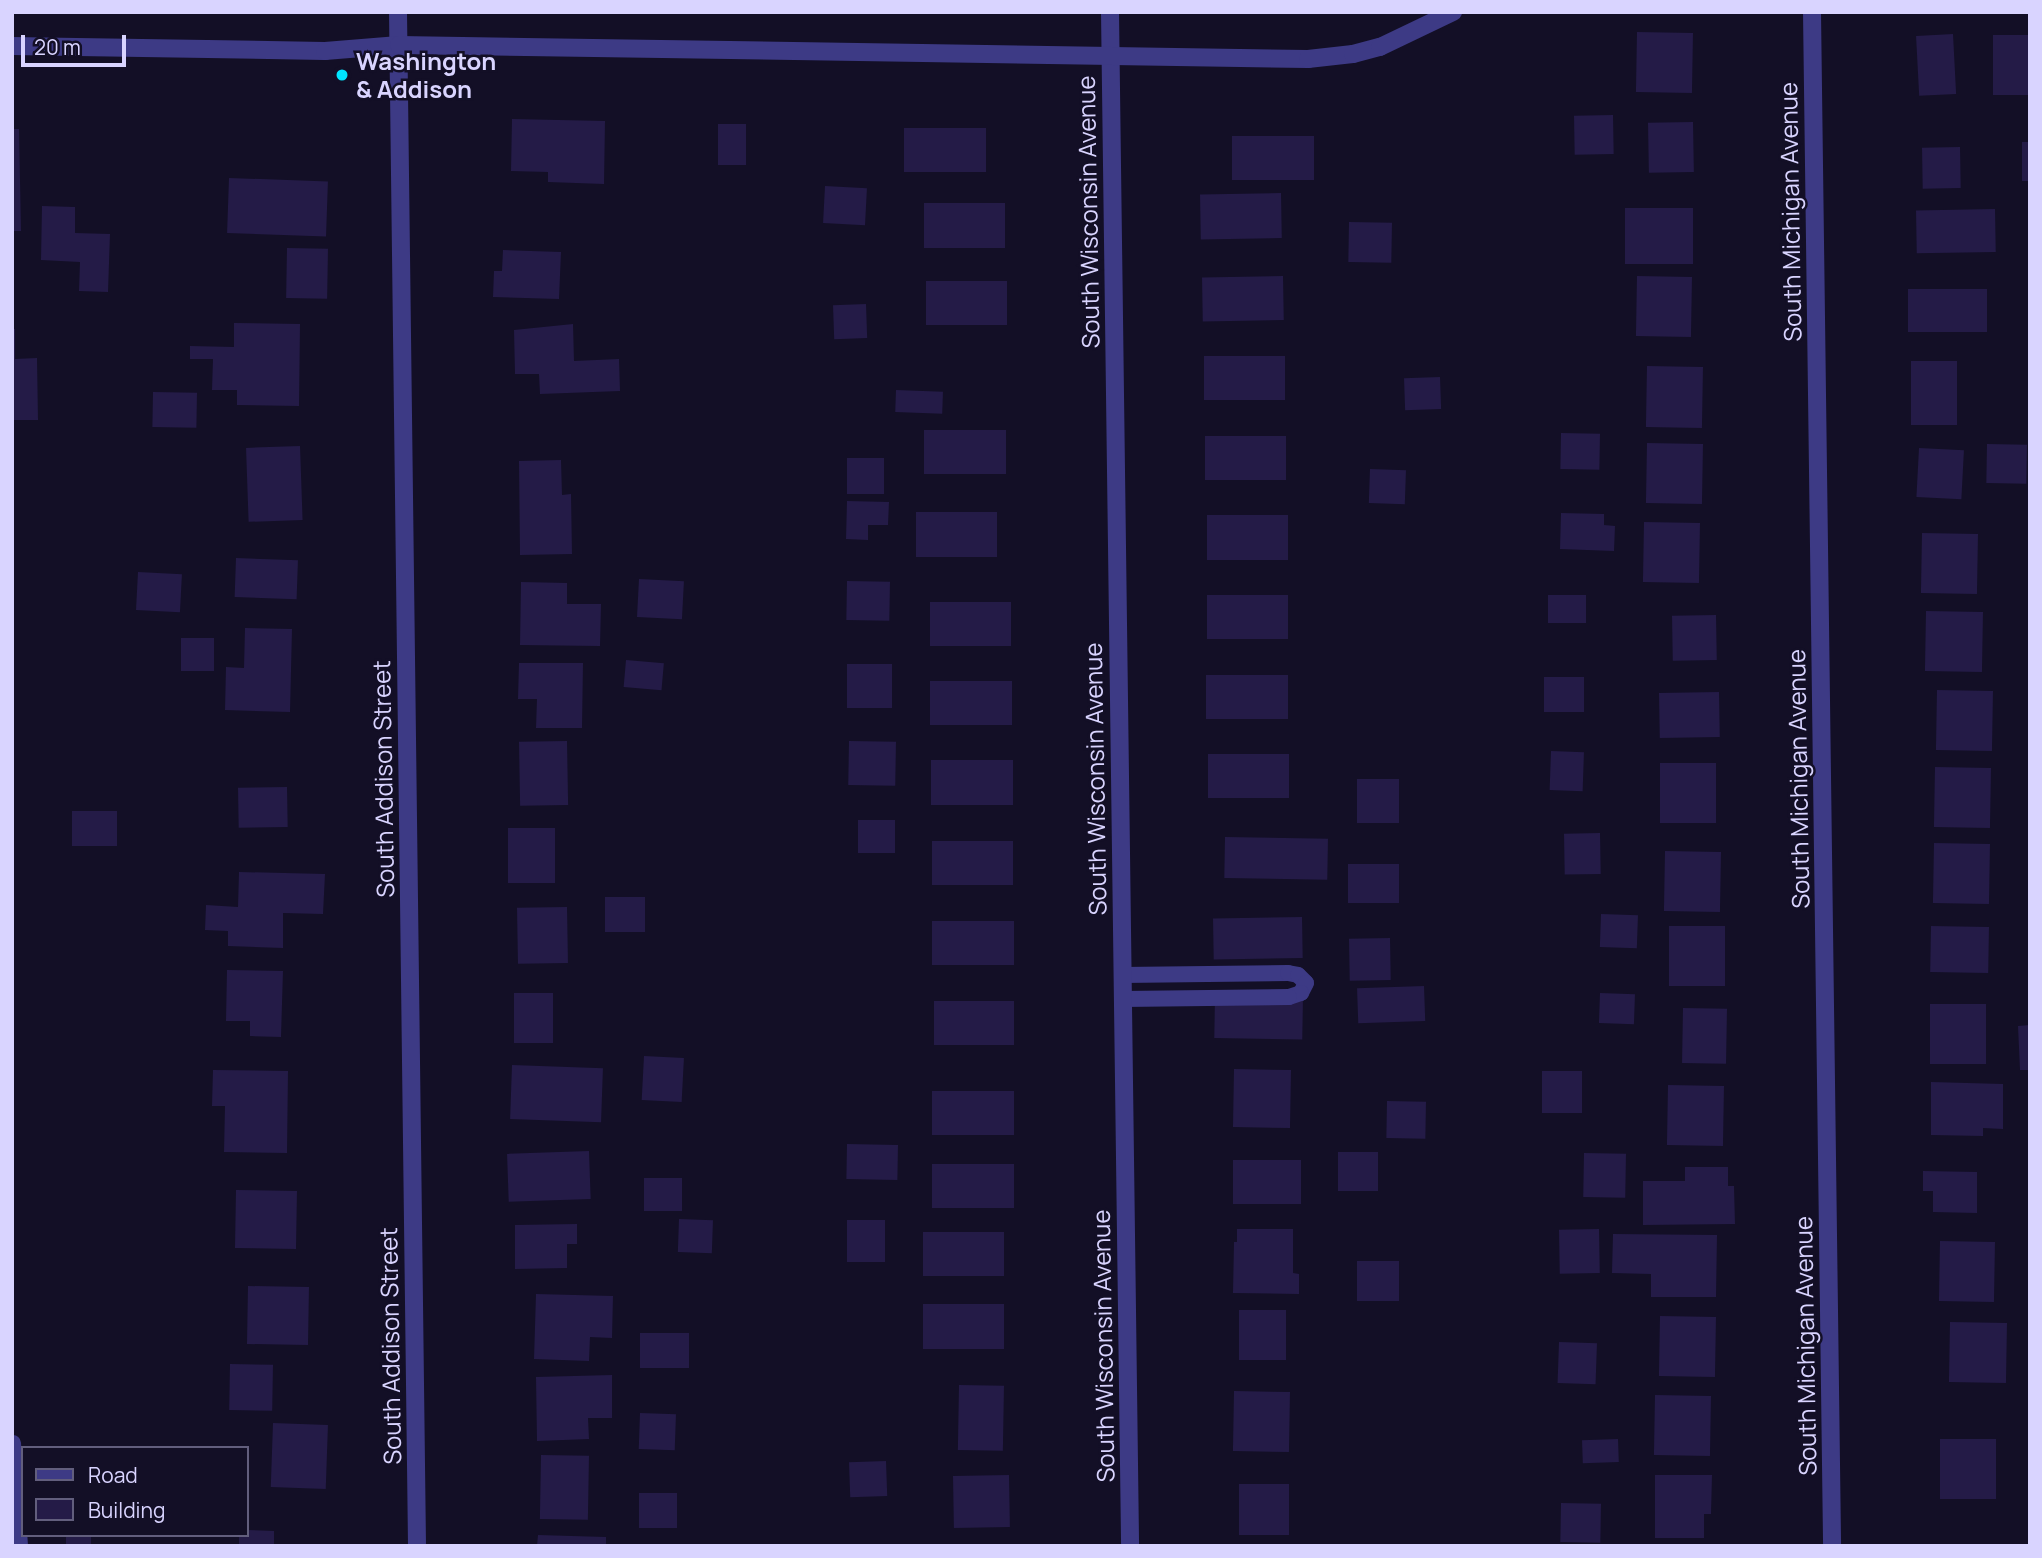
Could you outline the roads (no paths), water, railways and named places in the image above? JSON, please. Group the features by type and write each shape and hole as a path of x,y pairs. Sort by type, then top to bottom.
{"street":[{"name":"South Addison Street","path":"398,12 417,1546"},
{"name":"South Wisconsin Avenue","path":"1110,12 1130,1546"},
{"path":"12,46 325,51 399,45 1308,59 1353,54 1409,36 1453,12"},
{"name":"South Michigan Avenue","path":"1812,12 1832,1546"}],"lane":[{"path":"1122,975 1288,973 1298,975 1306,983 1301,993 1289,997 1123,999"},
{"path":"13,1443 20,1546"}],"place":[{"name":"Washington & Addison","path":"342,75"}]}
